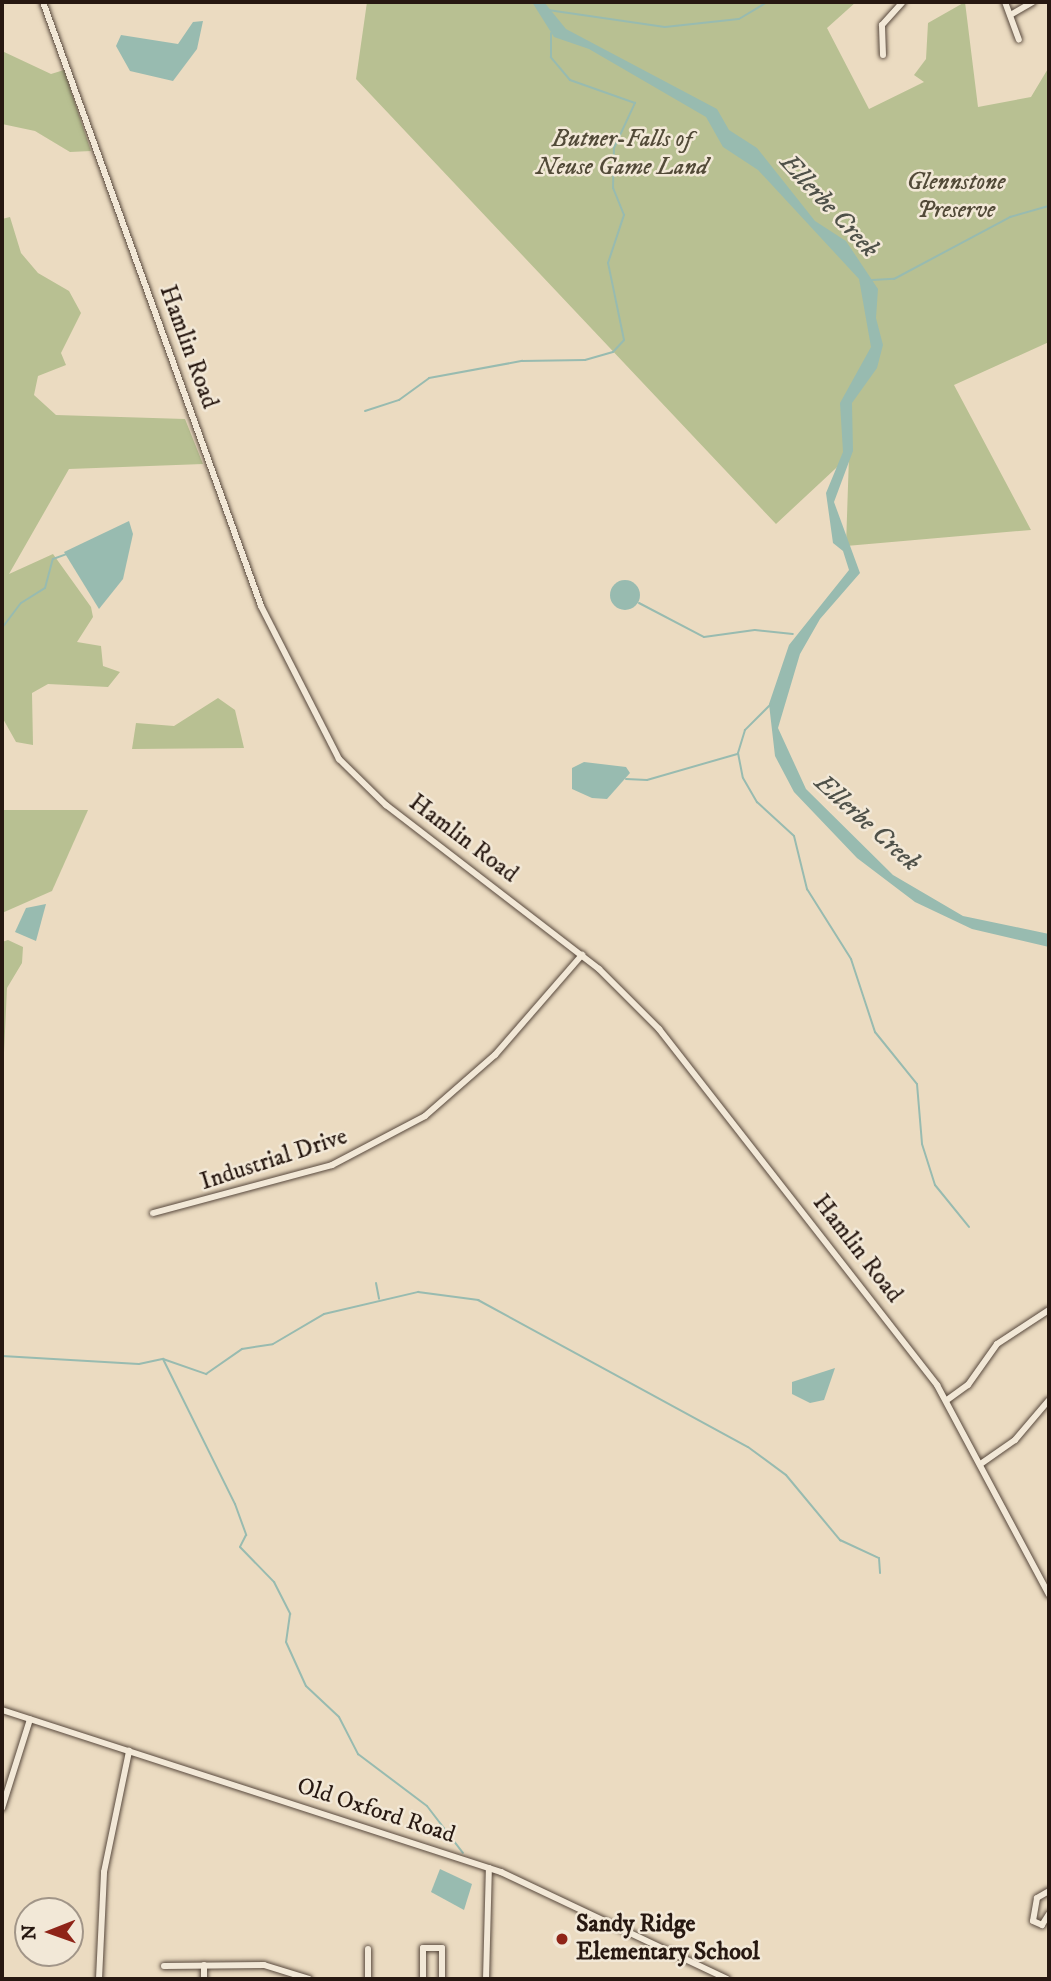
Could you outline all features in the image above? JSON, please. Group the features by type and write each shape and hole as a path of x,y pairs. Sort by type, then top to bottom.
{"street":[{"name":"Hamlin Road","path":"43,2 256,593 327,738 347,770 386,805 582,955 669,1041 947,1400 1049,1595"},
{"path":"883,55 882,25 903,2"},
{"path":"1005,2 1012,14 1019,40"},
{"path":"1012,14 1033,2"},
{"name":"Industrial Drive","path":"153,1213 332,1165 425,1116 495,1055 582,955"},
{"path":"947,1400 968,1385 996,1344 1049,1310"},
{"path":"982,1463 1015,1440 1049,1400"},
{"name":"Old Oxford Road","path":"2,1710 489,1868 564,1897 727,1979"},
{"path":"2,1808 30,1719"},
{"path":"99,1979 104,1872 129,1751"},
{"path":"486,1979 489,1868"},
{"path":"1049,1891 1037,1898 1033,1921 1042,1925 1049,1914"},
{"path":"423,1979 424,1948 442,1948 442,1979"},
{"path":"368,1949 369,1979"},
{"path":"204,1965 204,1979"},
{"path":"164,1966 264,1965 309,1979"}],"green space":[{"name":"Butner-Falls of Neuse Game Land","path":"367,2 856,2 827,28 869,109 924,82 914,75 926,59 928,23 965,2 978,107 1031,97 1049,67 1049,342 954,385 1031,530 846,546 849,456 776,524 356,79"},
{"path":"2,51 51,74 64,70 91,151 70,152 35,131 2,124"},
{"path":"10,217 21,253 38,273 69,291 81,313 61,353 66,365 38,376 34,395 56,415 185,419 203,464 69,469 9,574 53,554 91,607 93,617 77,642 101,646 103,666 120,672 108,687 48,684 32,693 33,745 16,742 2,717 2,219"},
{"path":"218,698 235,710 244,748 132,749 136,723 174,726"},
{"path":"2,810 88,810 52,891 2,913"},
{"path":"8,940 23,947 22,963 7,988 2,1096 2,942"}],"water":[{"path":"532,2 544,2 566,29 717,109 729,130 757,148 815,221 846,241 878,289 876,318 883,345 877,368 852,403 853,451 834,502 860,573 820,619 800,654 778,728 806,789 893,875 963,916 1049,934 1049,947 972,929 915,902 857,858 794,792 775,756 769,704 789,645 849,570 843,551 833,543 826,493 843,452 840,403 871,347 859,279 758,170 723,147 706,117 589,49 554,37"},
{"path":"203,21 197,49 173,81 130,71 116,46 121,35 178,44 193,22"},
{"path":"129,521 133,534 123,579 99,609 64,552"},
{"path":"625,580 636,584 640,595 636,606 625,610 614,606 610,595 614,584"},
{"path":"584,762 626,767 630,773 607,799 592,798 572,789 572,768"},
{"path":"46,904 36,941 15,932 26,908"},
{"path":"835,1368 824,1400 810,1403 792,1394 792,1382"},
{"path":"440,1869 472,1884 464,1910 431,1892"}],"waterway":[{"path":"548,10 665,27 739,19 767,2"},
{"path":"365,411 399,400 429,378 522,361 585,360 613,352 624,340 608,263 624,215 613,188 614,148 635,103 570,80 551,57 551,33"},
{"path":"872,280 894,279 1010,217 1049,206"},
{"path":"2,628 21,603 45,588 53,559 67,554"},
{"path":"639,603 704,637 755,630 793,634"},
{"path":"771,704 745,730 738,753 743,778 757,802 794,836 807,889 851,959 875,1032 917,1084 922,1144 935,1185 969,1227"},
{"path":"626,779 647,780 737,754"},
{"path":"376,1283 379,1299"},
{"path":"2,1356 139,1364 163,1359 206,1374 242,1349 273,1344 324,1314 418,1292 478,1300 748,1447 786,1475 840,1540 879,1558 880,1573"},
{"path":"163,1359 235,1504 246,1535 240,1547 274,1582 290,1614 286,1642 306,1686 339,1717 358,1754 427,1806 463,1853"}],"place":[{"name":"Sandy Ridge Elementary School","path":"562,1939"}],"park label":[{"name":"Glennstone Preserve","path":"956,197"}],"water label":[{"name":"Ellerbe Creek","path":"829,206"},
{"name":"Ellerbe Creek","path":"867,823"}]}
